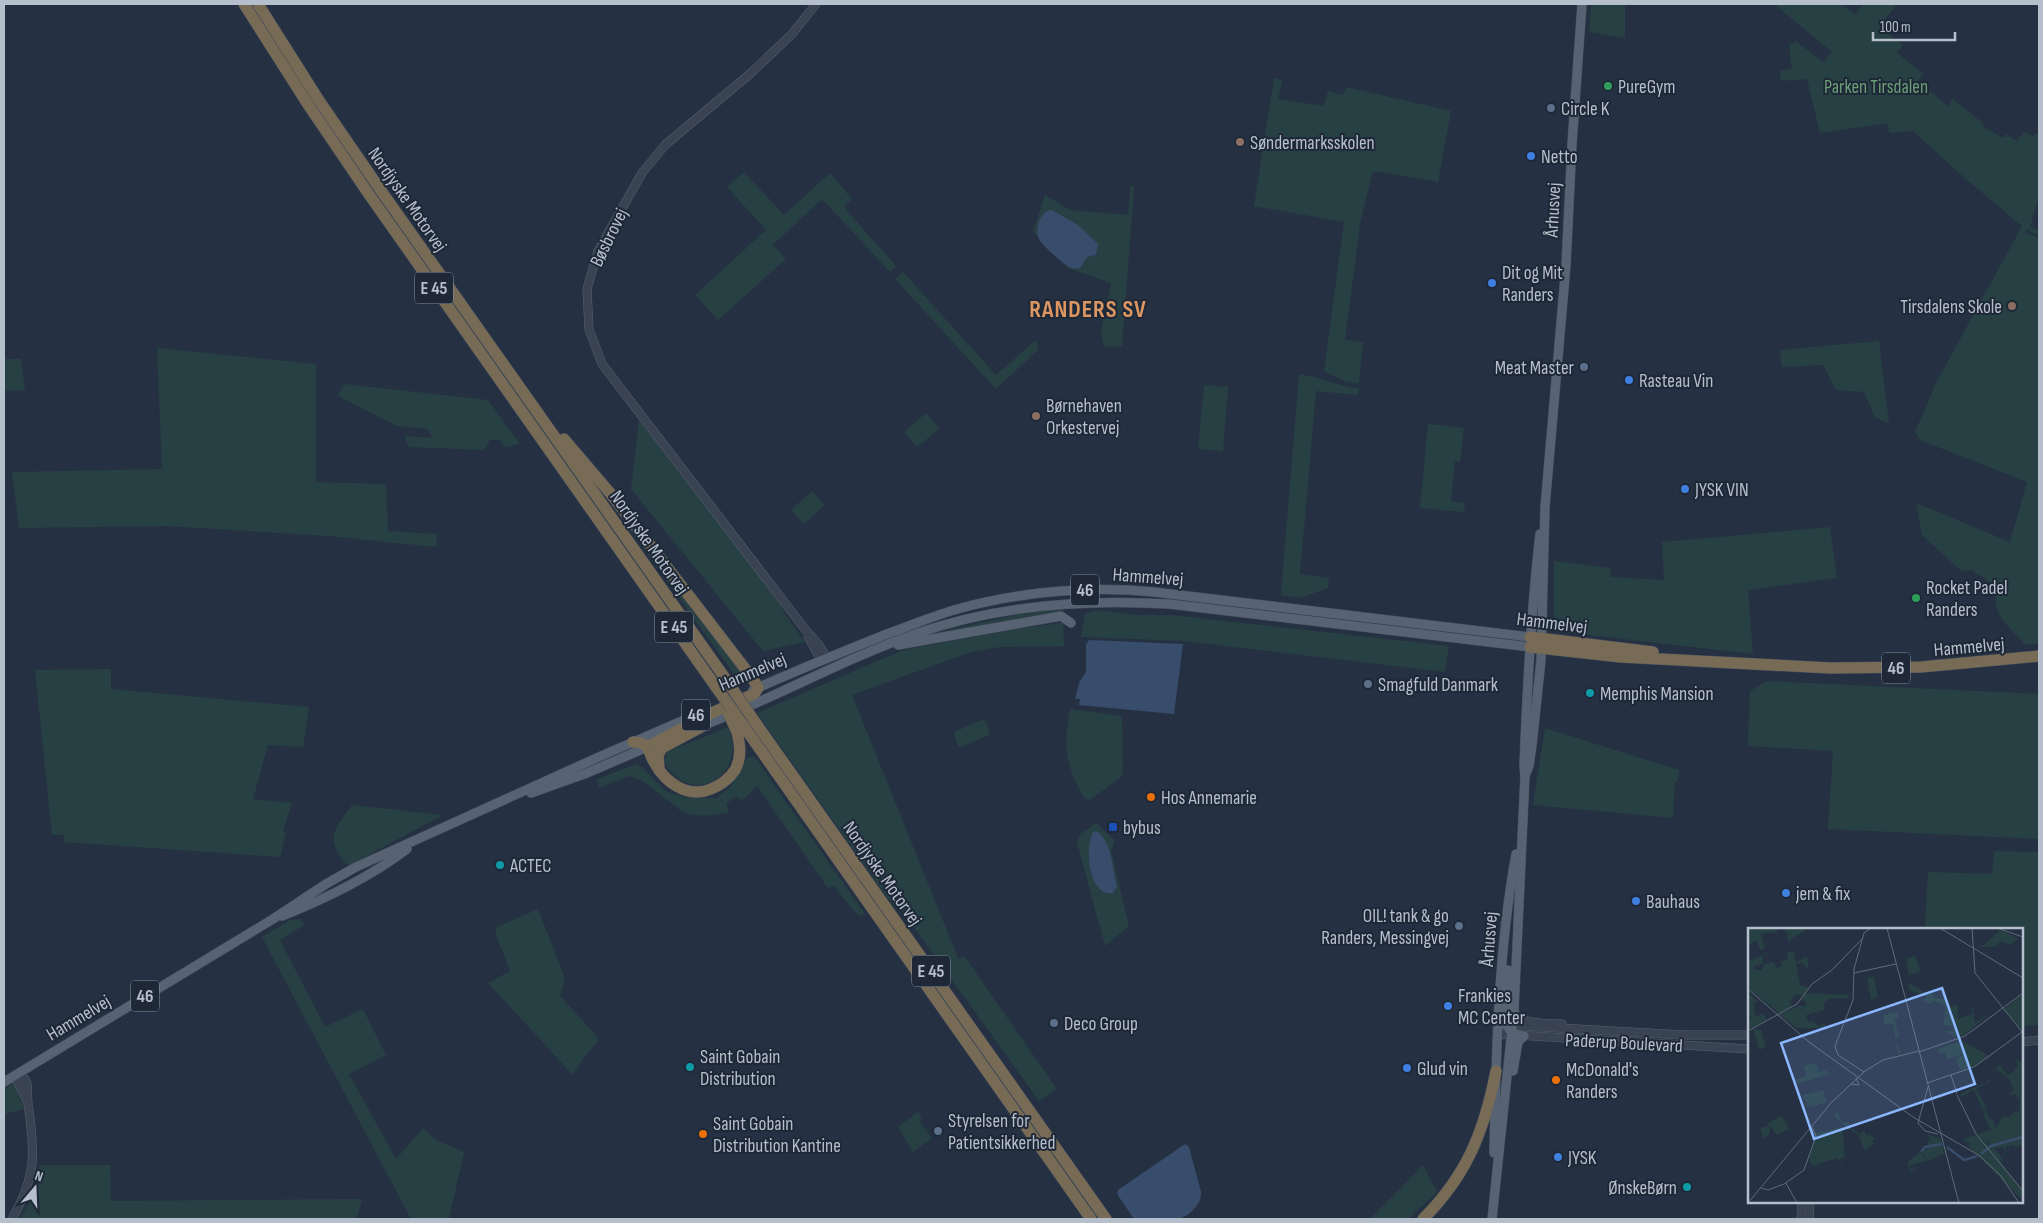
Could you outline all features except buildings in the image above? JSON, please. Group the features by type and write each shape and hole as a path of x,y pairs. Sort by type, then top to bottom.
{"highway":[{"name":"Nordjyske Motorvej","path":"244,4 309,106 368,193 632,567 714,688 726,711 1091,1219"},
{"name":"Nordjyske Motorvej","path":"258,4 343,136 1106,1219"},
{"path":"470,316 562,436 627,516 758,688 754,694 705,716 647,747"},
{"name":"Hammelvej","path":"1536,643 1642,651 1751,664"},
{"name":"Hammelvej","path":"1536,643 1621,657 1830,668 1921,667 1971,664 2039,656"},
{"path":"660,772 658,760 660,751 703,726"},
{"path":"633,742 638,742 647,747 660,772 670,783 680,789 692,792 706,791 718,786 732,774 737,766 740,756 741,730"},
{"path":"1423,1219 1452,1186 1472,1152 1486,1114 1496,1071"}],"main road":[{"name":"Århusvej","path":"1504,1029 1514,1010 1524,766 1536,643 1545,507 1566,265 1582,4"},
{"name":"Århusvej","path":"1525,776 1529,766 1532,745 1537,564 1545,507"},
{"name":"Hammelvej","path":"4,1082 294,904 344,875 398,848 758,688 920,622 965,607 1038,594 1090,590 1154,592 1536,643"},
{"name":"Hammelvej","path":"491,807 588,773 647,747 703,726 878,649 933,629 988,615 1039,607 1103,602 1169,604 1432,634 1536,643"},
{"path":"878,649 1060,616 1071,624"},
{"path":"754,704 816,670 824,660 839,666"},
{"name":"Århusvej","path":"1492,1219 1496,1071 1504,1029 1507,904 1522,826"},
{"name":"Hammelvej","path":"272,919 290,913 343,887 404,851 420,838"},
{"path":"343,887 349,878 398,848"},
{"path":"290,913 306,901 341,882 344,875"},
{"path":"1504,1029 1524,1036 1518,1042 1503,1125 1504,1029"},
{"name":"Århusvej","path":"1493,1205 1503,1125"}],"street":[{"name":"Bøsbrovej","path":"816,4 792,34 751,73 665,145 642,173 598,251 587,289 590,329 602,364 804,628 819,644 824,660"},
{"path":"1514,1010 1516,1015 1524,1021 1641,1033"},
{"name":"Paderup Boulevard","path":"1504,1029 1683,1035 1748,1035"},
{"name":"Paderup Boulevard","path":"1524,1036 1748,1049"},
{"path":"2023,1042 2039,1040"},
{"path":"12,1219 23,1200 29,1184 32,1164 33,1135 27,1101 27,1083 25,1078 18,1073"},
{"path":"1801,1219 1802,1203"},
{"path":"1809,1219 1810,1203"}],"green space":[{"path":"1591,4 1625,4 1625,38 1589,32"},
{"name":"Parken Tirsdalen","path":"1774,4 1841,4 1855,14 1863,4 1897,4 1879,27 1903,45 1897,53 1923,74 1914,86 1923,93 1926,88 1948,106 1953,99 1984,124 1983,126 2001,137 2007,134 2014,140 2017,140 2024,132 2033,136 2039,132 2039,197 2030,227 2039,230 2039,235 2029,231 2030,228 2025,232 2039,238 2039,643 2025,645 2002,619 1996,605 1997,587 1972,570 1961,571 1922,535 1916,503 2010,542 2027,482 1920,440 1915,432 1936,383 2022,226 1968,181 1913,131 1889,133 1888,123 1820,133 1807,79 1781,81 1780,71 1792,69 1789,45 1796,41 1823,62 1832,52"},
{"path":"1274,78 1282,80 1278,99 1324,106 1328,91 1343,95 1346,87 1451,111 1438,182 1373,171 1360,224 1345,340 1363,342 1359,384 1344,381 1324,371 1344,222 1254,206"},
{"path":"744,172 784,215 830,173 852,199 844,207 896,266 890,272 822,199 773,245 786,259 718,320 695,295 766,230 727,187"},
{"path":"1131,186 1134,186 1122,346 1104,347 1101,331 1111,283 1068,268 1033,232 1045,195 1070,210 1128,215"},
{"path":"903,272 996,375 1036,340 1038,350 996,389 895,279"},
{"path":"1879,341 1889,424 1875,417 1864,392 1836,390 1823,365 1782,367 1780,350"},
{"path":"157,348 316,364 316,482 386,484 388,531 437,534 436,547 328,536 167,526 19,528 12,472 162,469"},
{"path":"4,359 21,359 25,390 4,391"},
{"path":"1299,374 1359,388 1358,395 1316,391 1300,574 1329,578 1328,588 1300,598 1281,595"},
{"path":"344,384 488,400 520,444 504,447 500,440 490,440 484,450 409,447 404,436 432,438 428,429 397,426 338,396"},
{"path":"1204,385 1228,387 1223,451 1198,449"},
{"path":"926,413 939,429 917,447 904,432"},
{"path":"639,420 780,604 784,613 805,642 763,651 631,489"},
{"path":"1428,424 1464,428 1460,462 1455,461 1451,501 1465,503 1464,512 1420,508"},
{"path":"812,491 825,505 804,524 791,510"},
{"path":"629,525 744,673 742,685 627,526"},
{"path":"1830,527 1837,578 1748,590 1753,654 1554,631 1554,561 1611,568 1610,577 1664,580 1662,542"},
{"path":"1064,609 1062,613 939,635 938,632 1020,614"},
{"path":"1096,610 1136,615 1171,615 1449,646 1445,672 1184,641 1081,637 1085,614"},
{"path":"1063,623 1064,646 1000,647 971,652 852,695 958,958 965,957 1057,1089 1039,1101 906,916 890,901 757,713 903,650 1022,628"},
{"path":"111,669 111,689 309,707 303,747 268,745 253,799 292,803 283,831 286,832 280,857 64,842 64,835 52,835 35,670"},
{"path":"1767,681 2039,694 2039,839 1828,829 1833,751 1748,746 1750,691"},
{"path":"1070,709 1122,716 1123,772 1121,777 1090,800 1085,799 1078,787 1067,756 1066,745"},
{"path":"982,720 986,721 990,735 960,747 958,746 954,732"},
{"path":"728,727 732,744 731,759 724,772 714,781 702,785 688,784 675,776 664,762 667,752"},
{"path":"1545,728 1679,770 1678,781 1675,782 1673,818 1533,805"},
{"path":"754,756 865,914 860,916 852,909 834,886 828,888 757,786 742,801 736,796 726,804 729,813 703,816 684,813 641,780 629,776 599,788 597,779 636,764 642,767 666,791 686,798 717,798 730,787 747,758"},
{"path":"352,805 443,815 348,866 336,849 334,835 340,822"},
{"path":"1096,823 1115,841 1111,851 1129,926 1105,946 1077,842 1080,834"},
{"path":"1994,851 2039,852 2039,1025 2023,1026 2023,928 1925,928 1928,872 1992,874"},
{"path":"538,909 565,978 560,996 597,1036 598,1041 582,1060 573,1075 488,983 510,971 495,932 497,927"},
{"path":"301,919 304,925 280,940 325,1027 363,1009 386,1055 349,1074 396,1159 423,1128 436,1140 464,1152 449,1219 411,1219 262,937 290,920"},
{"path":"13,1083 24,1109 4,1114 4,1089"},
{"path":"918,1112 922,1118 919,1121 932,1138 913,1152 898,1127"},
{"path":"40,1165 110,1165 111,1201 362,1199 357,1219 19,1219 33,1197"},
{"path":"1423,1165 1437,1192 1408,1219 1370,1219"}],"water":[{"path":"1052,210 1078,225 1098,244 1096,255 1087,257 1080,268 1075,269 1065,264 1039,239 1038,225 1045,213"},
{"path":"1089,640 1183,644 1174,714 1079,705 1080,699 1075,699 1079,683 1086,672 1086,645"},
{"path":"1096,831 1105,841 1111,856 1117,887 1113,893 1105,892 1098,888 1091,870 1089,859 1090,839 1093,832"},
{"path":"1185,1144 1189,1147 1201,1192 1197,1205 1182,1218 1172,1220 1134,1219 1117,1194 1118,1190"}],"place":[{"name":"PureGym","path":"1608,86"},
{"name":"Circle K","path":"1551,108"},
{"name":"Søndermarksskolen","path":"1240,142"},
{"name":"Netto","path":"1531,156"},
{"name":"Dit og Mit Randers","path":"1492,283"},
{"name":"Tirsdalens Skole","path":"2012,306"},
{"name":"Meat Master","path":"1584,367"},
{"name":"Rasteau Vin","path":"1629,380"},
{"name":"Børnehaven Orkestervej","path":"1036,416"},
{"name":"JYSK VIN","path":"1685,489"},
{"name":"Rocket Padel Randers","path":"1916,598"},
{"name":"Smagfuld Danmark","path":"1368,684"},
{"name":"Memphis Mansion","path":"1590,693"},
{"name":"Hos Annemarie","path":"1151,797"},
{"name":"bybus","path":"1113,827"},
{"name":"ACTEC","path":"500,865"},
{"name":"jem & fix","path":"1786,893"},
{"name":"Bauhaus","path":"1636,901"},
{"name":"OIL! tank & go Randers, Messingvej","path":"1459,926"},
{"name":"Frankies MC Center","path":"1448,1006"},
{"name":"Deco Group","path":"1054,1023"},
{"name":"Saint Gobain Distribution","path":"690,1067"},
{"name":"Glud vin","path":"1407,1068"},
{"name":"McDonald's Randers","path":"1556,1080"},
{"name":"Styrelsen for Patientsikkerhed","path":"938,1131"},
{"name":"Saint Gobain Distribution Kantine","path":"703,1134"},
{"name":"JYSK","path":"1558,1157"},
{"name":"ØnskeBørn","path":"1687,1187"}],"district":[{"name":"RANDERS SV","path":"1088,309"}]}
